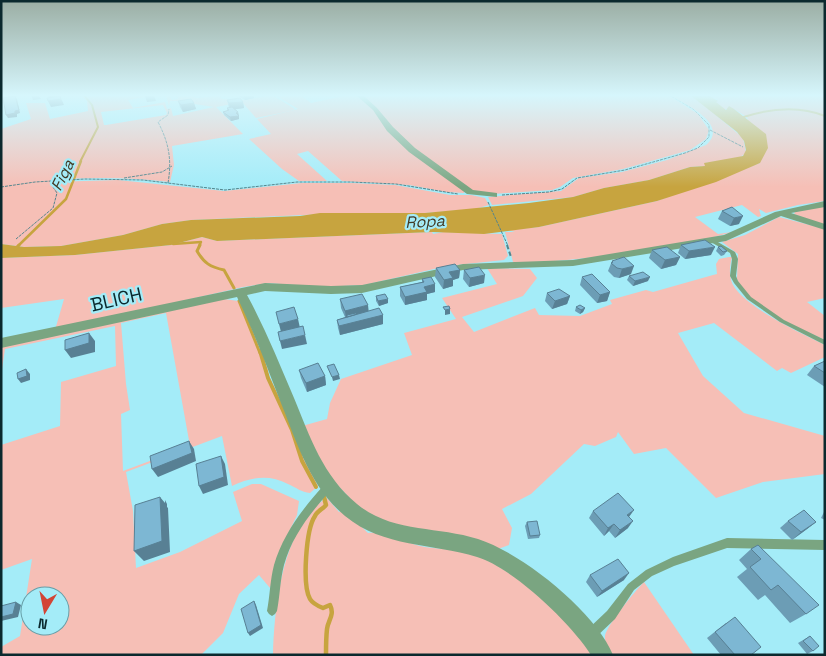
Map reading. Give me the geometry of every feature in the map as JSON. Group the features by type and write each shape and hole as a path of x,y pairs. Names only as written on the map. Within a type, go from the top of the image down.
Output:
{"street":[{"path":"387,126 406,145 470,192 490,195"},
{"name":"BLICH","path":"1,342 265,287 282,286 331,290 362,289 463,267 573,263 712,240 741,233 763,220 782,212 825,204"},
{"path":"782,212 825,227"},
{"path":"240,292 258,327 318,472 328,488 357,515 369,523 394,533 472,547 498,556 541,588 590,635 603,655"}],"lane":[{"path":"712,240 734,256 733,276 749,298 782,321 825,343"},
{"path":"272,611 279,565 293,531 306,512 328,488"},
{"path":"590,635 611,615 631,587 649,573 674,562 719,545 730,543 825,545"}],"path":[{"path":"160,126 166,135 172,165 168,183"},
{"path":"512,266 506,240 490,195 549,192 562,189 577,178 616,172 679,155 698,148 706,142 710,130 709,126"},
{"path":"710,130 743,147"},
{"path":"119,179 162,172 172,165"},
{"path":"1,187 66,180 119,179 225,190 297,182 352,182 396,184 452,194 470,192"},
{"path":"16,239 53,208 57,194 53,187 53,181"}],"shaded area":[{"path":"11,126 235,126 243,134 172,146 174,165 170,182 125,178 95,178 50,180 50,182 118,180 224,191 302,183 395,185 450,195 471,195 485,198 489,205 475,209 425,213 348,213 191,220 162,224 123,235 61,246 24,247 1,244 1,129"},
{"path":"263,126 387,126 464,190 464,193 446,192 409,185 342,181 308,151 297,154 327,181 299,181 282,169 249,139 271,134"},
{"path":"391,126 706,126 709,130 706,139 690,150 623,169 573,178 552,190 493,194 473,191 414,150"},
{"path":"711,126 728,126 743,138 746,153 739,158 705,163 705,166 690,167 649,180 604,188 573,197 492,205 488,197 561,191 579,178 622,172 667,160 706,145 712,137 713,130"},
{"path":"749,126 825,126 825,201 766,213 759,209 761,216 758,217 742,205 695,217 718,234 732,232 703,239 583,258 513,262 505,232 515,232 508,230 539,227 657,201 760,163"},
{"path":"825,206 825,226 794,214 795,212"},
{"path":"779,217 825,229 825,298 807,302 825,316 825,340 775,316 753,300 737,279 738,254 722,242 745,235"},
{"path":"432,232 433,234 444,232 502,234 508,256 504,260 447,266 364,285 320,287 268,283 243,287 55,330 64,299 1,308 1,258 75,255 171,245 202,237 217,241"},
{"path":"732,257 730,266 731,280 745,299 787,326 825,345 825,357 791,373 782,368 777,371 714,323 678,333 703,376 744,413 825,436 825,474 763,482 716,498 666,448 634,454 618,432 616,437 595,446 584,444 531,494 502,509 512,528 509,545 498,549 402,530 359,508 330,477 302,426 327,419 330,403 341,379 412,355 404,333 456,319 442,298 497,284 487,268 530,269 537,278 523,296 462,317 474,332 535,308 539,315 580,316 612,304 610,300 646,290 653,292 717,274 716,264 719,259"},
{"path":"224,299 238,301 243,308 290,427 318,486 310,493 301,491 281,481 260,478 246,480 232,486 222,436 126,472 133,511 136,568 180,552 242,521 233,492 252,484 261,484 299,501 297,515 286,538 270,588 259,575 239,594 223,633 201,655 1,655 1,647 20,636 70,636 70,586 28,586 32,559 1,570 1,445 60,426 61,382 116,366 115,326 5,349 1,376 1,346","holes":["166,313 190,446 123,471 121,414 130,410 121,323"]},
{"path":"327,498 339,512 344,510 368,533 388,535 420,546 466,552 485,559 513,575 552,607 577,631 595,655 273,655 279,591 291,546 300,526 312,510"},
{"path":"644,582 694,655 612,655 605,641 610,624"}],"water":[{"name":"Ropa","path":"729,126 755,126 766,134 768,148 760,163 716,182 657,201 539,227 484,234 432,232 217,241 202,237 171,245 75,255 1,258 1,244 24,247 61,246 123,235 162,224 191,220 300,216 320,213 425,213 573,197 604,188 649,180 690,167 705,166 704,163 743,156 746,150 744,141"}],"building":[{"path":"732,207 743,216 734,218 722,211"},
{"path":"705,240 715,247 689,251 681,245"},
{"path":"721,246 727,251 723,252 718,247"},
{"path":"667,247 680,257 665,260 652,250"},
{"path":"624,257 634,266 622,269 617,268 611,263 612,261"},
{"path":"455,264 460,270 449,272 453,278 444,280 436,268"},
{"path":"479,267 485,275 470,278 464,270"},
{"path":"643,272 650,277 635,281 629,276"},
{"path":"592,274 610,292 600,295 582,277"},
{"path":"431,277 435,284 424,287 427,292 405,297 400,287 424,282 422,279"},
{"path":"559,289 570,296 555,301 547,293"},
{"path":"362,294 368,305 345,311 340,299"},
{"path":"385,294 388,299 378,301 376,296"},
{"path":"580,305 585,308 581,310 576,307"},
{"path":"449,306 450,309 445,310 443,307"},
{"path":"294,307 298,319 279,324 276,312"},
{"path":"379,308 383,315 339,326 337,320"},
{"path":"303,326 305,335 280,341 278,332"},
{"path":"89,333 89,343 65,350 65,340"},
{"path":"825,361 825,373 814,366"},
{"path":"318,363 325,376 306,383 299,370"},
{"path":"334,364 339,375 332,377 327,366"},
{"path":"26,369 27,376 18,379 17,373"},
{"path":"189,441 192,453 152,469 150,456"},
{"path":"221,456 224,477 199,486 196,464"},
{"path":"618,493 634,510 627,515 633,521 620,530 614,524 608,528 593,511"},
{"path":"160,497 162,541 134,551 135,505"},
{"path":"804,510 816,522 801,532 788,521"},
{"path":"537,521 540,535 530,536 527,522"},
{"path":"758,545 819,605 806,614 778,585 771,590 750,567 761,559 751,549"},
{"path":"618,559 629,573 602,591 590,575"},
{"path":"254,601 261,625 248,633 241,609"},
{"path":"16,602 13,614 1,617 1,606"},
{"path":"735,617 761,647 751,655 735,655 715,632"},
{"path":"810,636 819,646 813,651 803,641"}],"waterway":[{"name":"Figa","path":"80,162 98,126"},
{"name":"Figa","path":"18,246 66,199 81,161"},
{"path":"173,244 201,242 199,246"},
{"path":"200,245 197,251 202,259 211,266 224,270 234,288"},
{"name":"Figa","path":"15,249 18,246"},
{"path":"239,301 260,353"},
{"path":"260,351 268,378 292,430 302,461 316,487"},
{"path":"324,497 326,505 316,514 309,532 306,582 310,599 314,604 323,608 330,605 332,615 327,629 326,655"}]}
